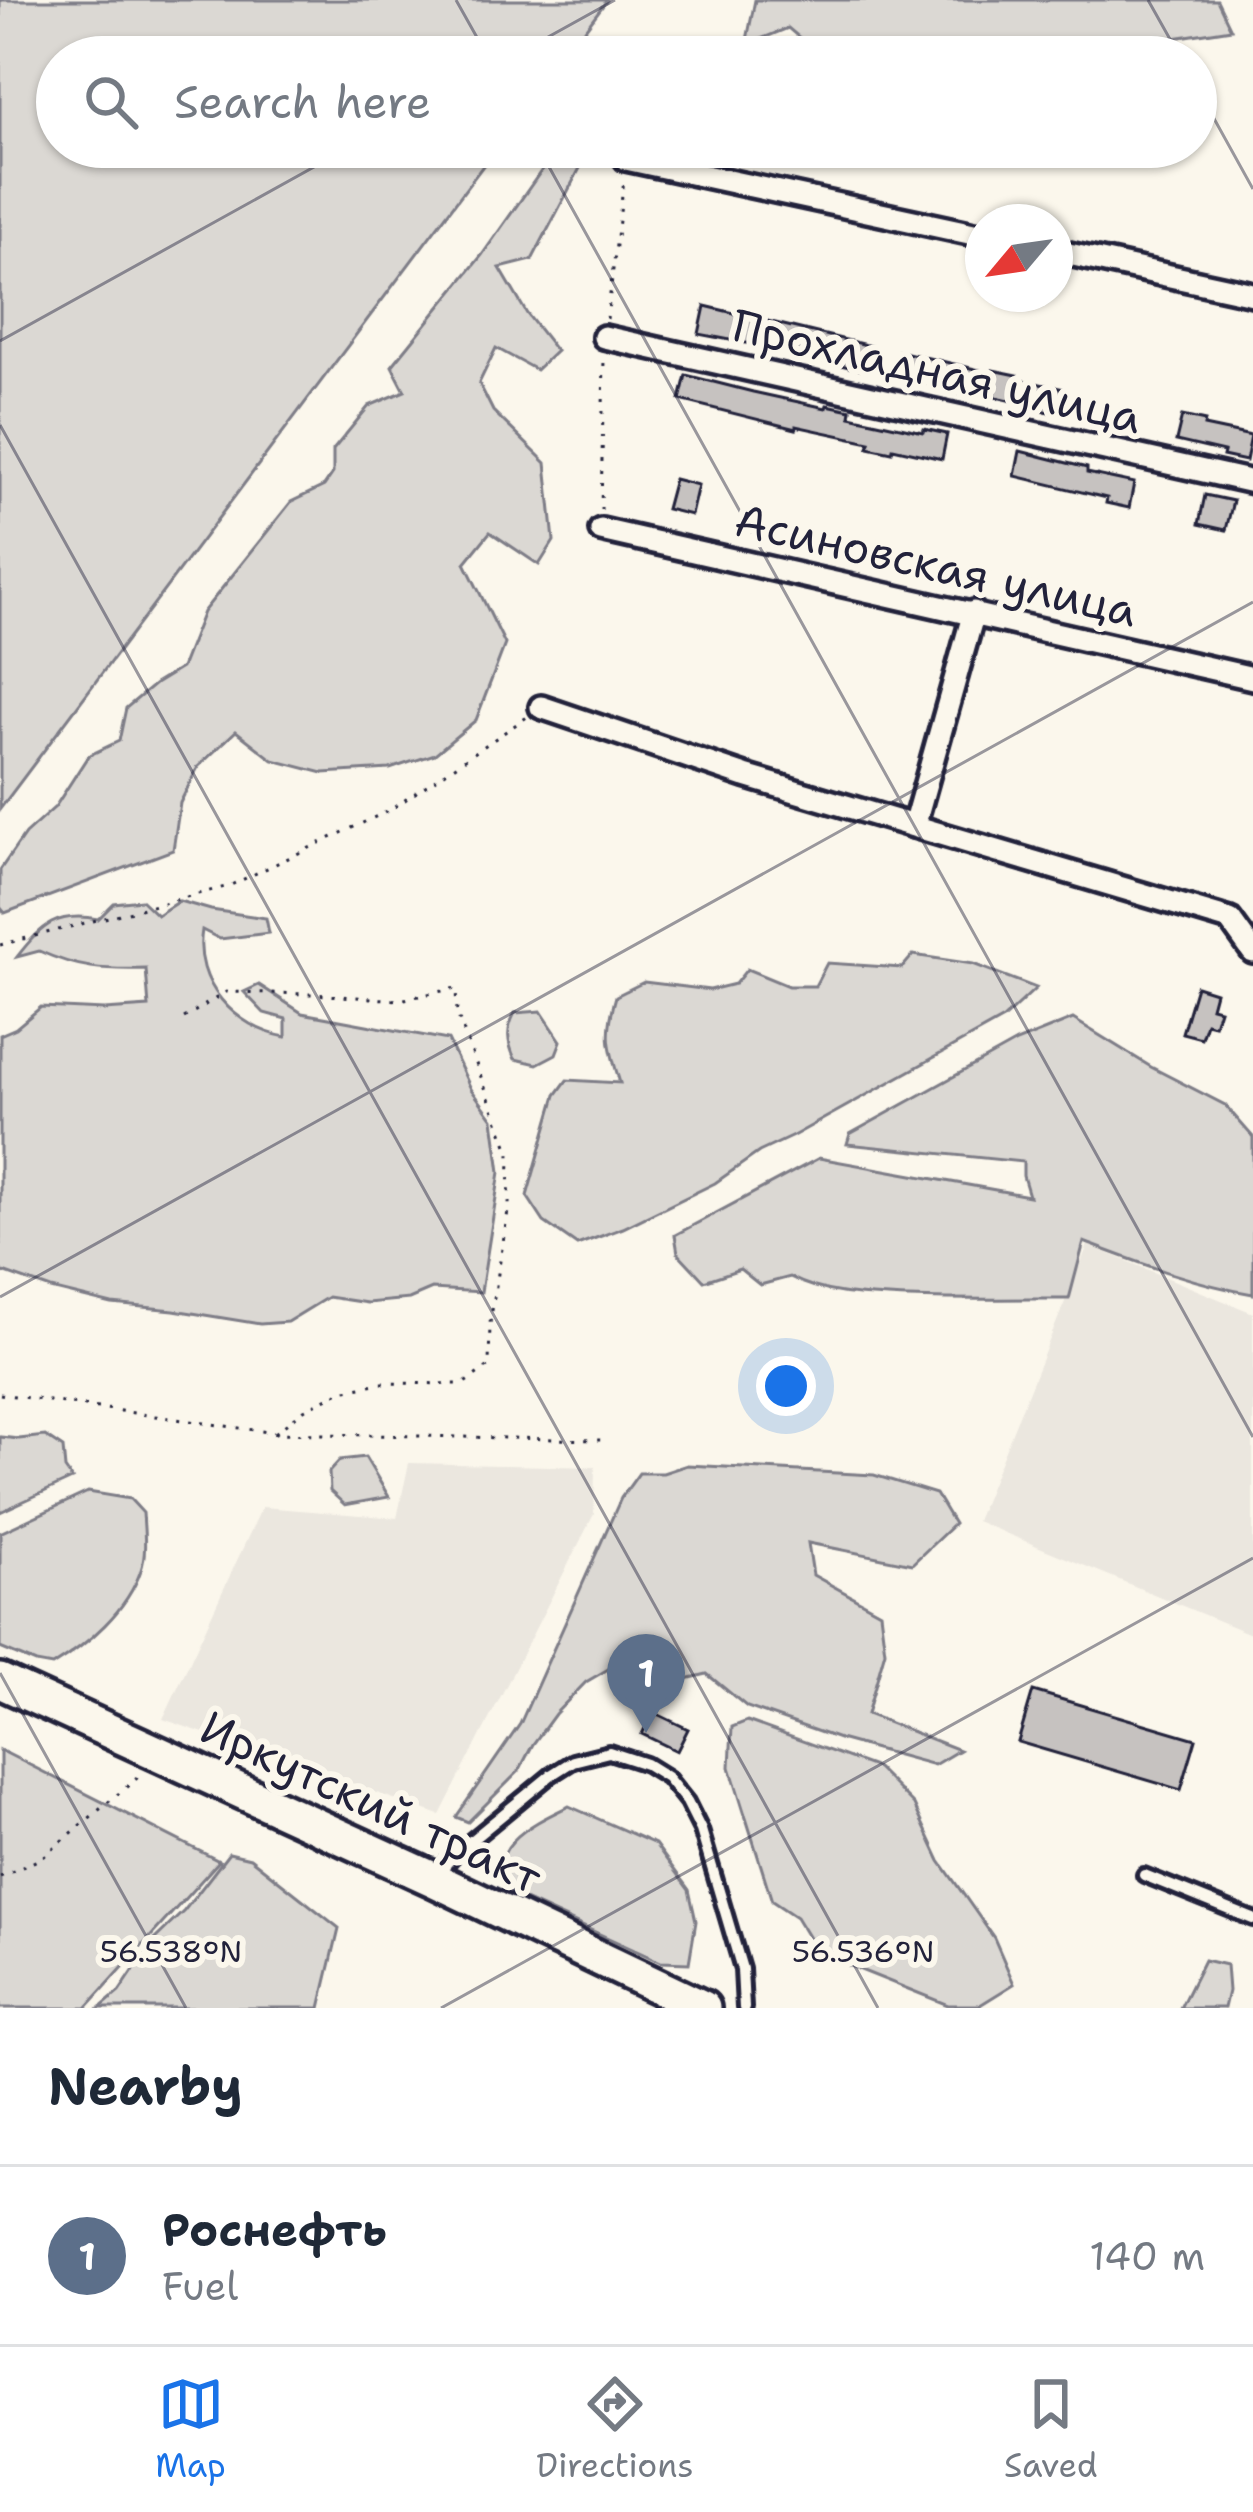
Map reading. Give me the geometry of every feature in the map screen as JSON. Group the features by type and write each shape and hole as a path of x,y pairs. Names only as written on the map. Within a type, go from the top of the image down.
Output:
{"main road":[{"name":"Иркутский тракт","path":"0,1681 704,2008"}],"street":[{"path":"668,168 965,232"},
{"path":"1073,255 1253,294"},
{"name":"Прохладная улица","path":"604,337 1253,482"},
{"name":"Асиновская улица","path":"601,530 1253,678"},
{"path":"914,826 974,613"},
{"path":"541,707 745,776 1230,920 1253,952"}],"lane":[{"path":"433,1879 456,1853 573,1761 609,1752 646,1764 668,1777 701,1830 742,1969 744,2008"},
{"path":"1144,1875 1253,1919"}],"path":[{"path":"0,945 229,886 390,809 541,707"},
{"path":"184,1018 226,992 400,1000 456,988 457,1014 510,1153 509,1205 490,1323 489,1366 463,1384 380,1383 343,1390 304,1410 274,1433"},
{"path":"0,1394 274,1433 602,1440"},
{"path":"0,1877 42,1858 163,1755"}],"shaded area":[{"path":"0,0 607,0 580,36 36,36 36,168 481,168 0,809"},
{"path":"755,0 1217,0 1231,29 1186,36 797,36 788,28 768,36 748,36"},
{"path":"543,168 580,168 532,260 500,268 556,351 536,370 496,348 479,383 493,411 546,463 554,541 539,565 490,532 465,563 505,644 476,720 435,754 390,769 323,773 273,760 236,731 198,767 180,803 173,850 5,913 0,907 0,870 25,834 55,807 88,756 119,741 126,708 181,668 203,612 291,502 324,486 333,473 333,450 369,406 405,391 392,366 482,255"},
{"path":"141,900 157,915 179,901 266,918 269,933 220,939 202,930 201,949 211,985 222,1000 267,1032 286,1037 286,1019 264,1013 244,992 259,985 302,1013 448,1040 471,1089 493,1119 500,1172 481,1292 432,1289 409,1299 367,1303 328,1297 287,1322 260,1324 112,1304 51,1289 0,1269 0,1035 41,1007 149,1007 146,969 91,967 39,951 17,957 51,923 72,917 98,919 114,903"},
{"path":"913,955 973,964 1036,988 1003,1019 759,1152 715,1183 623,1228 577,1245 544,1222 527,1196 556,1095 567,1080 620,1083 609,1040 616,996 644,982 710,990 735,984 747,969 788,986 815,986 827,963 902,968"},
{"path":"541,1011 561,1041 556,1054 537,1064 515,1059 509,1036 515,1013"},
{"path":"1073,1019 1225,1105 1253,1137 1253,1294 1188,1279 1084,1242 1069,1299 863,1295 818,1288 790,1277 760,1285 740,1269 704,1281 678,1253 675,1235 819,1158 1029,1196 1023,1162 847,1144 850,1134 1016,1042"},
{"path":"1088,1245 1253,1313 1253,1635 976,1521"},
{"path":"45,1436 63,1448 65,1469 72,1479 0,1512 0,1437"},
{"path":"365,1457 389,1497 345,1505 330,1491 329,1472 340,1460"},
{"path":"409,1463 595,1467 594,1514 440,1815 163,1719 262,1507 397,1518"},
{"path":"687,1465 874,1475 936,1494 954,1524 912,1564 808,1543 813,1575 880,1612 885,1651 867,1714 959,1750 934,1765 747,1707 707,1674 635,1684 615,1665 586,1682 555,1714 519,1771 468,1822 456,1817 520,1724 621,1498 639,1473 663,1473"},
{"path":"88,1492 130,1499 143,1513 144,1556 135,1585 105,1625 52,1666 0,1648 0,1533"},
{"path":"747,1721 877,1768 914,1805 940,1861 994,1938 1014,1984 980,2005 948,2005 818,1953 796,1917 772,1901 730,1767 732,1727"},
{"path":"0,1750 219,1861 86,2008 0,2008"},
{"path":"569,1806 655,1844 689,1890 696,1921 689,1963 661,1962 512,1894 503,1878 506,1850 527,1829"},
{"path":"229,1853 250,1858 339,1928 320,2008 100,2008 119,1992 154,1940 184,1911"},
{"path":"1204,1960 1226,1965 1224,2008 1180,2008"}],"building":[{"path":"705,306 871,346 866,371 699,334"},
{"path":"899,351 1064,389 1058,414 894,376"},
{"path":"686,375 851,410 850,416 947,434 942,459 868,447 870,442 680,400"},
{"path":"1182,416 1251,436 1246,461 1176,441"},
{"path":"1020,451 1134,483 1129,508 1106,503 1107,498 1015,476"},
{"path":"674,479 698,485 691,515 666,509"},
{"path":"1205,495 1233,501 1226,530 1199,524"},
{"path":"1196,986 1215,992 1211,1007 1219,1009 1214,1025 1206,1023 1201,1038 1182,1033"},
{"path":"1033,1691 1196,1739 1181,1790 1018,1742"},
{"path":"653,1712 688,1729 677,1751 642,1734"}],"place":[{"name":"Роснефть","path":"646,1733"}]}
